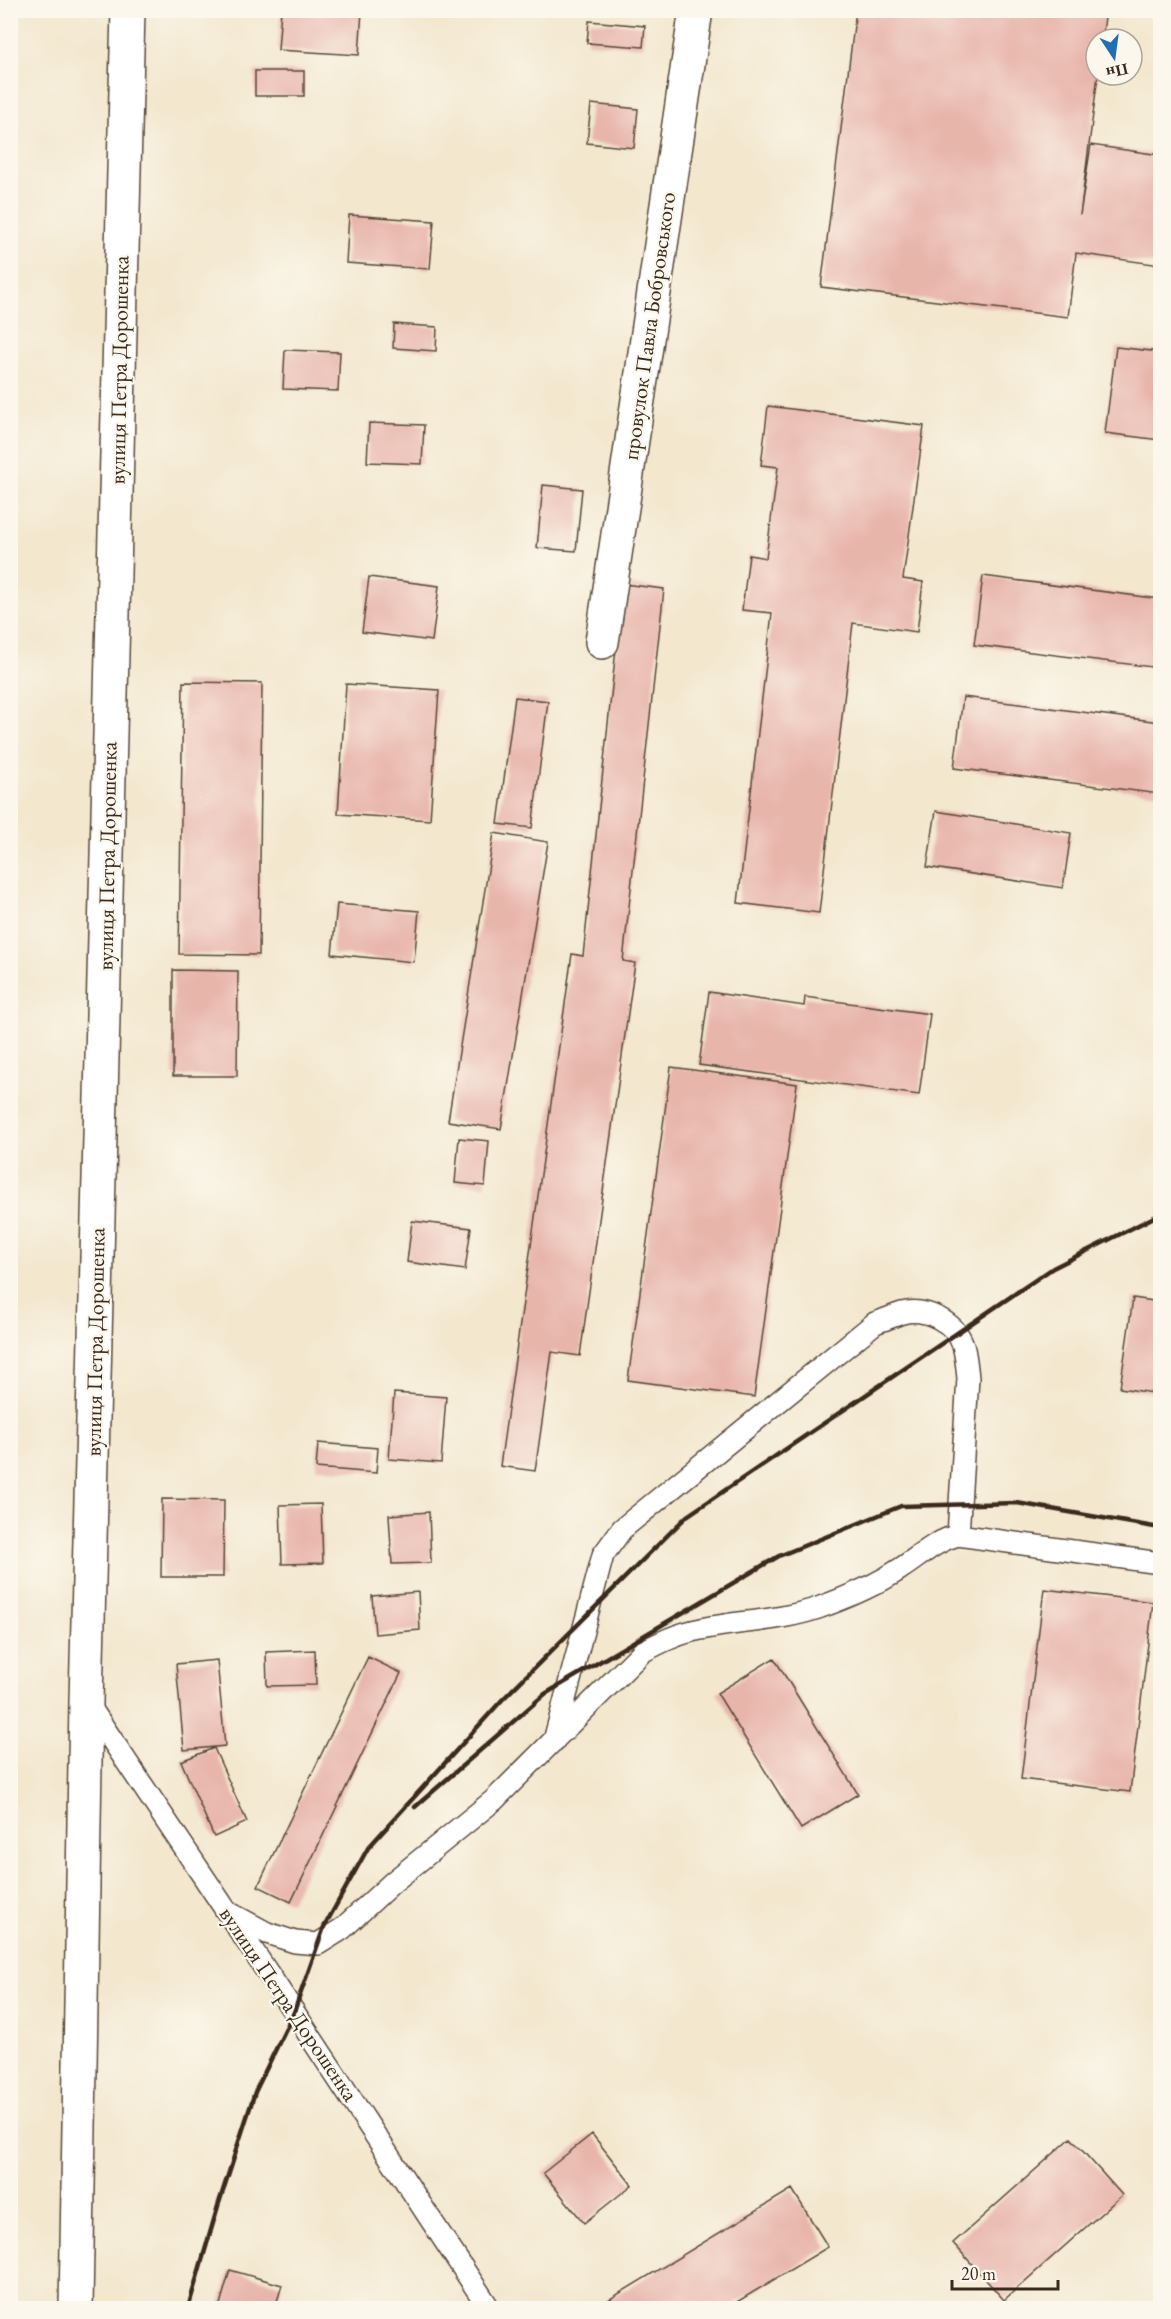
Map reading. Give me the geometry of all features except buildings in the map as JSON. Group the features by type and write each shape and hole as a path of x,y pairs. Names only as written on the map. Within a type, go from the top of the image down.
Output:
{"street":[{"name":"вулиця Петра Дорошенка","path":"76,2308 87,1701 128,10"},
{"name":"провулок Павла Бобровського","path":"602,642 696,10"}],"lane":[{"path":"553,1744 599,1565 603,1555 622,1529 875,1323 903,1312 932,1314 944,1321 955,1331 966,1357 968,1378 958,1535"},
{"path":"228,1912 267,1933 295,1942 318,1944 342,1929 393,1882 494,1800 553,1744 642,1653 666,1639 700,1629 778,1618 816,1609 865,1589 900,1570 940,1540 958,1535 1161,1563"},
{"name":"вулиця Петра Дорошенка","path":"87,1701 489,2308"}],"railway":[{"path":"188,2308 255,2092 294,2012 324,1927 368,1848 502,1700 687,1516 1053,1268 1160,1214"},
{"path":"415,1807 545,1694 779,1556 901,1506 1017,1503 1160,1528"}]}
